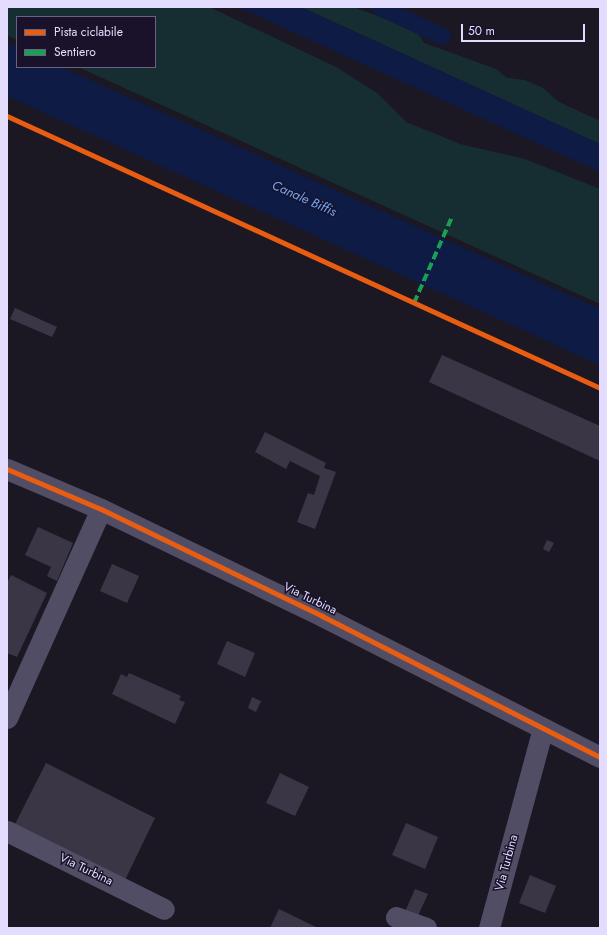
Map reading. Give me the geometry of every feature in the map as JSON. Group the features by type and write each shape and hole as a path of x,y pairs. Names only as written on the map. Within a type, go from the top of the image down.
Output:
{"street":[{"name":"Via Turbina","path":"7,469 101,509 322,616 600,757"},
{"path":"7,718 101,509"},
{"name":"Via Turbina","path":"489,928 543,728"},
{"name":"Via Turbina","path":"7,831 164,909"},
{"path":"396,917 426,928"}],"green space":[{"path":"7,7 209,7 336,67 377,93 406,122 460,144 525,159 600,189 600,304 80,68 156,68 156,16 16,16 16,40 7,35"},
{"path":"301,7 353,7 416,30 424,43 496,69 507,78 525,80 543,88 559,102 600,121 600,144"}],"water":[{"path":"238,7 301,7 600,144 600,172"},
{"name":"Canale Biffis","path":"7,43 16,47 16,68 63,68 600,309 600,365 7,96"}],"building":[{"path":"15,308 57,327 52,337 10,319"},
{"path":"442,355 600,426 600,461 429,382"},
{"path":"265,432 326,463 324,468 336,472 315,529 297,522 308,493 314,495 320,476 290,461 286,469 255,452"},
{"path":"38,527 73,543 57,581 47,576 51,567 25,555"},
{"path":"547,540 554,543 549,552 543,549"},
{"path":"112,564 139,576 127,603 100,591"},
{"path":"11,575 47,593 17,657 7,653 7,583"},
{"path":"227,641 255,653 245,677 217,664"},
{"path":"129,673 181,696 179,700 185,702 175,724 112,694 121,674 127,677"},
{"path":"252,697 261,701 256,712 248,708"},
{"path":"46,763 155,818 125,880 14,826"},
{"path":"280,773 309,787 295,816 266,803"},
{"path":"406,823 438,837 425,869 392,855"},
{"path":"530,875 556,886 545,913 519,903"},
{"path":"415,889 428,894 416,920 404,914"},
{"path":"279,909 318,928 270,928"}],"waterway":[{"path":"380,7 442,36"}],"marked path":[{"path":"414,303 452,217"}],"cycle path":[{"path":"7,116 600,388"},
{"path":"7,469 101,509 322,616 600,757"}]}
